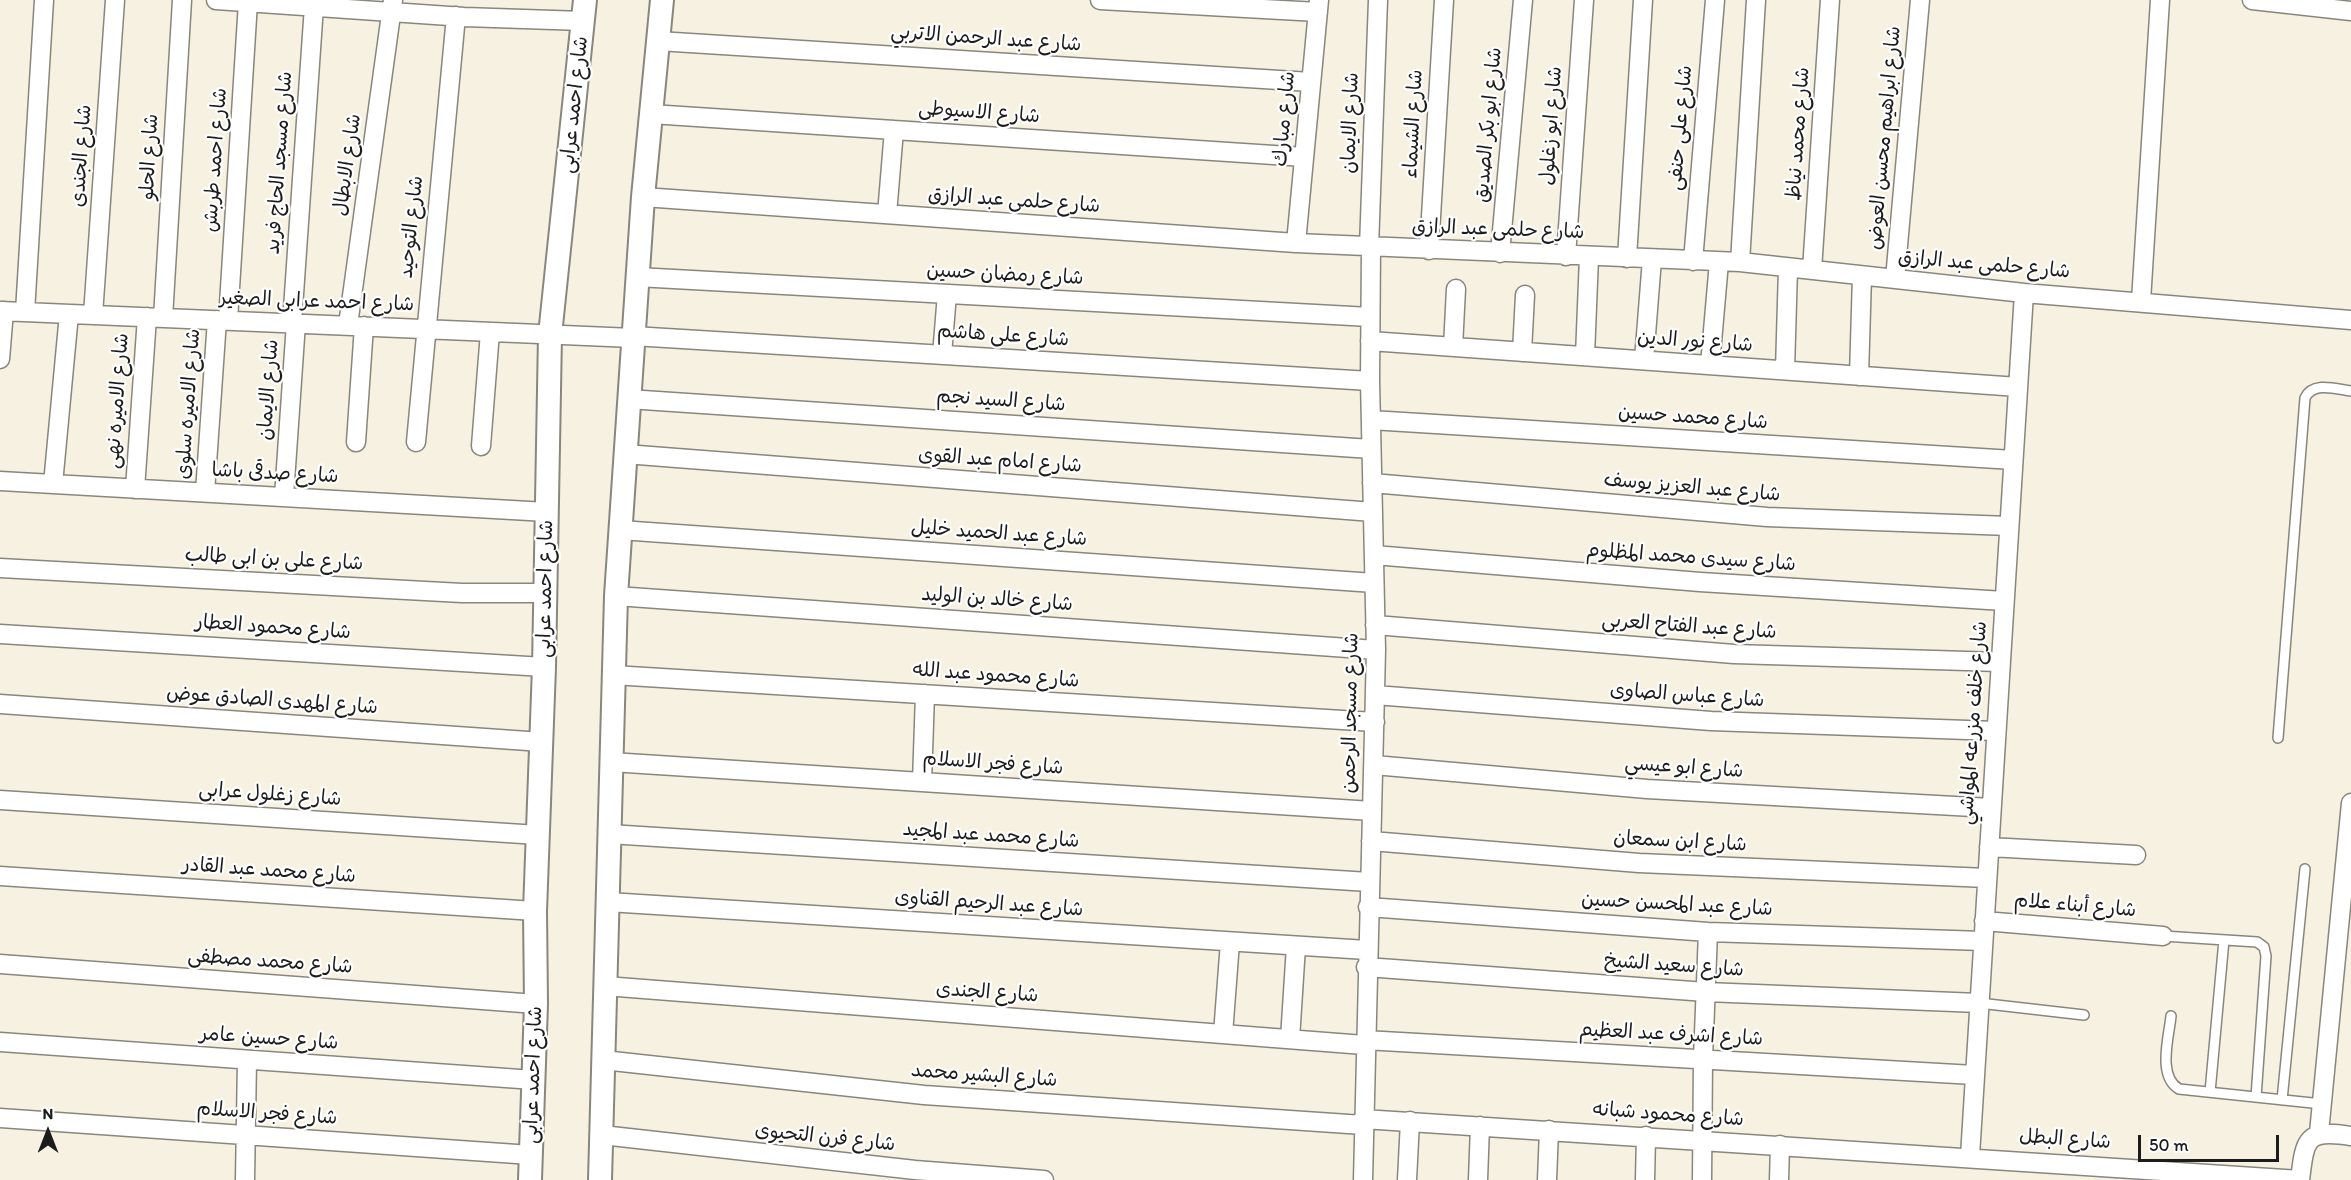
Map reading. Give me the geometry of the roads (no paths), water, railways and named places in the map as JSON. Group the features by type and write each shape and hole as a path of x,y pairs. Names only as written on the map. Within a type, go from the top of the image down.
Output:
{"street":[{"path":"25,312 44,0"},
{"name":"شارع الجندى","path":"93,315 116,0"},
{"name":"شارع الحلو","path":"155,317 182,0"},
{"path":"216,0 392,6 462,11 584,11"},
{"path":"600,1180 616,596 643,197 662,0"},
{"path":"1100,0 1318,6"},
{"name":"شارع الايمان","path":"1370,247 1378,0"},
{"name":"شارع الشيماء","path":"1429,250 1444,0"},
{"name":"شارع ابو بكر الصديق","path":"1500,253 1523,0"},
{"name":"شارع ابو زغلول","path":"1566,256 1584,0"},
{"path":"1627,258 1642,0"},
{"name":"شارع على حنفى","path":"1693,261 1715,0"},
{"path":"1740,262 1756,0"},
{"name":"شارع محمد نياظ","path":"1812,270 1830,0"},
{"name":"شارع ابراهيم محسن العوض","path":"1895,279 1920,0"},
{"path":"2141,301 2160,0"},
{"path":"2252,0 2351,10"},
{"name":"شارع احمد طربش","path":"223,320 239,1"},
{"name":"شارع مسجد الحاج فريد","path":"294,323 310,4"},
{"name":"شارع الابطال","path":"356,442 356,325 392,6"},
{"name":"شارع مبارك","path":"1296,243 1318,6"},
{"name":"شارع التوحيد","path":"416,442 425,329 462,11"},
{"name":"شارع احمد عرابى","path":"530,1180 536,1004 535,912 546,593 550,335 584,11"},
{"name":"شارع عبد الرحمن الاتربي","path":"658,41 1311,82"},
{"name":"شارع الاسيوطى","path":"651,114 1304,157"},
{"path":"887,214 894,130"},
{"name":"شارع حلمى عبد الرازق","path":"643,197 1296,243 1740,262 2024,293 2351,320"},
{"name":"شارع مسجد الرحمن","path":"1363,1180 1366,959 1376,695 1370,247"},
{"path":"1585,356 1589,256"},
{"path":"1644,360 1652,259"},
{"path":"1710,365 1719,262"},
{"path":"1785,370 1788,268"},
{"path":"1860,376 1862,276"},
{"name":"شارع رمضان حسين","path":"637,277 1370,317"},
{"path":"1453,347 1456,289"},
{"name":"شارع خلف مزرعه المواشي","path":"1970,1156 2024,293"},
{"path":"942,355 947,294"},
{"path":"1522,352 1525,296"},
{"path":"0,359 2,311"},
{"name":"شارع احمد عرابى الصغير","path":"2,311 633,337"},
{"path":"53,484 69,314"},
{"name":"شارع الاميره نهى","path":"135,489 155,317"},
{"name":"شارع الاميره سلوى","path":"205,492 223,320"},
{"name":"شارع الايمان","path":"284,496 294,323"},
{"path":"481,446 490,332"},
{"name":"شارع على هاشم","path":"633,337 1370,381"},
{"name":"شارع نور الدين","path":"1370,341 2018,387"},
{"name":"شارع السيد نجم","path":"628,399 1371,449"},
{"name":"شارع محمد حسين","path":"1371,420 2013,460"},
{"name":"شارع امام عبد القوى","path":"625,454 1373,512"},
{"name":"شارع صدقى باشا","path":"0,482 547,512"},
{"name":"شارع عبد العزيز يوسف","path":"1372,483 1767,517 2009,526"},
{"name":"شارع عبد الحميد خليل","path":"620,530 1374,583"},
{"name":"شارع سيدى محمد المظلوم","path":"1374,555 1700,582 2004,601"},
{"name":"شارع على بن ابى طالب","path":"0,568 462,593 546,593"},
{"name":"شارع خالد بن الوليد","path":"616,596 1376,650"},
{"name":"شارع عبد الفتاح العربى","path":"1376,625 1734,654 2000,662"},
{"name":"شارع محمود العطار","path":"0,634 544,667"},
{"name":"شارع محمود عبد الله","path":"614,675 1375,722"},
{"path":"922,782 925,694"},
{"name":"شارع عباس الصاوى","path":"1376,695 1711,721 1996,731"},
{"name":"شارع المهدى الصادق عوض","path":"0,704 542,742"},
{"name":"شارع فجر الاسلام","path":"611,762 1372,811"},
{"name":"شارع ابو عيسي","path":"1374,765 1647,789 1991,808"},
{"name":"شارع زغلول عرابى","path":"0,800 538,835"},
{"path":"2325,1133 2322,1104 2351,803"},
{"name":"شارع محمد عبد المجيد","path":"609,834 1369,882"},
{"name":"شارع ابن سمعان","path":"1371,842 1639,863 1987,878"},
{"path":"1989,847 2136,855"},
{"name":"شارع محمد عبد القادر","path":"0,876 535,912"},
{"name":"شارع عبد الرحيم القناوى","path":"608,902 1296,946 1366,959"},
{"name":"شارع عبد المحسن حسين","path":"1368,907 1708,932 1983,941"},
{"name":"شارع أبناء علام","path":"1984,921 2163,936"},
{"path":"1702,1180 1703,1059 1708,932"},
{"path":"1224,1034 1230,942"},
{"path":"1290,1039 1296,946"},
{"name":"شارع سعيد الشيخ","path":"1366,959 1706,992 1979,1003"},
{"name":"شارع محمد مصطفى","path":"0,964 536,1004"},
{"name":"شارع الجندى","path":"605,986 1290,1039 1365,1042"},
{"name":"شارع حسين عامر","path":"0,1042 534,1080"},
{"name":"شارع اشرف عبد العظيم","path":"1365,1042 1703,1059 1974,1076"},
{"path":"245,1180 247,1060"},
{"name":"شارع البشير محمد","path":"603,1060 924,1095 1363,1122"},
{"name":"شارع فجر الاسلام","path":"0,1118 531,1155"},
{"name":"شارع محمود شبانه","path":"1363,1122 1410,1122 1970,1156"},
{"path":"1407,1180 1410,1122"},
{"path":"1478,1180 1480,1126"},
{"path":"1547,1180 1549,1130"},
{"path":"2300,1180 2303,1150 2308,1139 2325,1133 2351,1136"},
{"name":"شارع فرن التحيوى","path":"602,1136 915,1170 1044,1180"},
{"path":"1645,1180 1646,1136"},
{"path":"1779,1180 1780,1144"},
{"name":"شارع البطل","path":"1970,1156 2300,1180"}],"lane":[{"path":"2278,738 2305,398 2310,391 2319,388 2351,391"},
{"path":"2282,1100 2305,870"},
{"path":"2163,936 2257,942 2266,951 2256,1097"},
{"path":"2210,1092 2224,940"},
{"path":"1979,1003 2084,1015"},
{"path":"2171,1016 2166,1066 2169,1080 2179,1089 2322,1104"}]}
